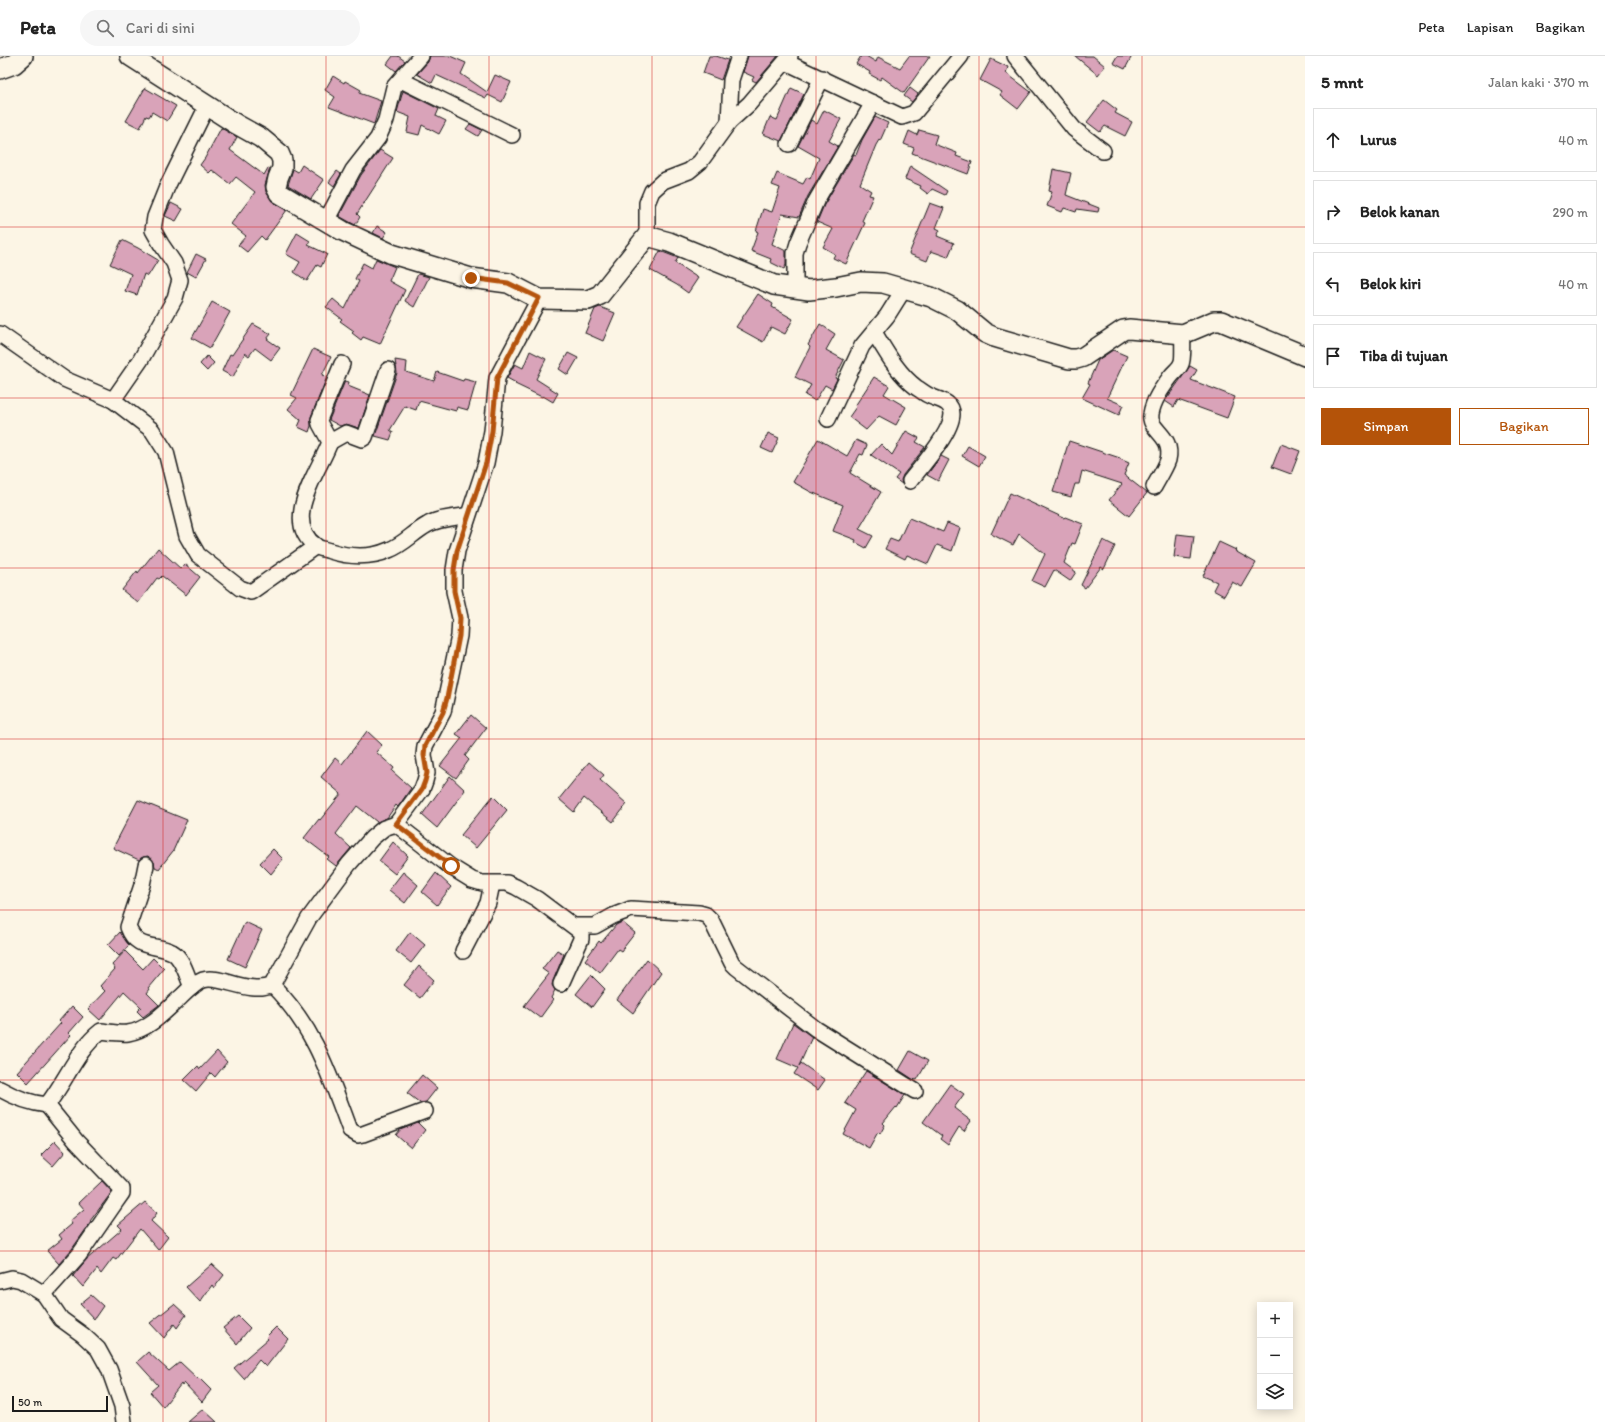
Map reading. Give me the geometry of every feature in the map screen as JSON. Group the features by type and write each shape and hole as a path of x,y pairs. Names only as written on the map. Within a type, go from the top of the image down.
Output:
{"street":[{"path":"0,69 14,64 23,56"},
{"path":"326,221 353,170 378,138 386,120 394,87 421,56"},
{"path":"729,122 730,80 739,56"},
{"path":"134,57 207,106 261,138 279,154 282,160 282,168 276,187 279,193 343,231 392,254 471,278 508,283 539,298 588,300 600,295 647,236 647,203 652,191 663,181 689,171 700,162 729,122 749,104 788,59 822,78 902,117 914,113 961,56"},
{"path":"1015,56 1074,129 1103,151"},
{"path":"789,144 822,78"},
{"path":"401,80 512,135"},
{"path":"795,289 795,253 798,243 816,201 873,103"},
{"path":"113,400 140,361 175,298 180,280 174,263 160,244 153,230 155,218 167,187 207,106"},
{"path":"647,236 669,242 774,285 809,290 861,282 883,283 904,289 931,297 957,310 986,333 994,337 1069,359 1082,357 1123,330 1129,329 1183,334 1214,321 1221,321 1305,356"},
{"path":"828,419 862,346 887,316 904,289"},
{"path":"47,1105 56,1094 90,1040 101,1031 128,1033 139,1030 156,1020 192,988 205,979 239,986 266,988 272,985 309,918 349,864 372,838 384,828 396,824 422,789 427,773 424,755 425,746 443,712 459,636 460,618 454,591 454,570 457,551 486,463 492,431 498,373 539,298"},
{"path":"874,332 897,368 910,383 929,396 944,401 951,407 952,414 945,434 910,481"},
{"path":"0,334 64,379 113,400 152,430 160,440 166,452 187,536 194,550 198,555 240,588 252,592 316,546"},
{"path":"1154,487 1168,460 1168,446 1163,435 1152,425 1150,416 1153,404 1182,362 1181,344 1183,334"},
{"path":"330,442 319,420 342,364"},
{"path":"388,370 365,437 362,439 344,434 330,442 310,481 303,502 301,520 304,534 316,546 341,553 374,556 391,550 427,524 468,515"},
{"path":"396,824 467,877 482,883 508,883 516,886 575,926 581,932 581,940 561,984"},
{"path":"146,865 142,885 128,927 131,934 142,944 172,952 178,958 192,988"},
{"path":"463,951 488,903 492,884"},
{"path":"575,926 595,926 630,909 699,912 706,915 711,920 732,963 736,967 816,1029 915,1091"},
{"path":"272,985 287,1000 296,1012 319,1049 350,1130 358,1135 363,1134 425,1111"},
{"path":"0,1089 29,1103 47,1105 76,1141 122,1188 122,1193 80,1255 44,1294"},
{"path":"0,1281 12,1278 21,1280 44,1294 60,1319 83,1335 98,1349 109,1370 122,1406 124,1422"}],"building":[{"path":"393,56 398,56 405,61 396,71 387,64"},
{"path":"430,56 450,56 466,63 461,74 487,92 495,75 511,82 502,102 488,95 486,98 436,75 432,83 417,74 428,62"},
{"path":"709,56 716,56 728,60 721,80 703,73"},
{"path":"748,56 778,56 756,82 752,80 754,77 743,72"},
{"path":"861,56 866,56 876,62 878,57 900,68 909,56 930,56 904,93 882,77 880,80 856,64"},
{"path":"1075,56 1093,56 1105,66 1098,75"},
{"path":"1117,56 1132,56 1125,69 1113,63"},
{"path":"991,59 1008,67 1006,73 1031,92 1018,109 1000,95 1002,92 980,80"},
{"path":"333,76 344,83 345,81 361,90 359,93 381,101 374,124 329,107 335,97 325,90"},
{"path":"145,88 176,106 167,121 152,112 149,117 146,116 140,128 126,121"},
{"path":"791,88 804,94 781,141 763,134 770,117 777,120"},
{"path":"910,88 918,94 912,102 904,96"},
{"path":"403,91 439,109 436,116 446,121 439,134 422,125 419,135 407,132 410,117 397,112"},
{"path":"1104,100 1117,110 1115,113 1132,122 1125,136 1105,126 1100,132 1087,122"},
{"path":"824,110 841,119 829,141 838,146 808,196 799,217 782,214 772,244 786,251 786,265 784,269 770,262 771,259 751,251 758,232 756,231 763,209 772,212 780,188 772,185 777,173 803,184 807,177 810,179 819,158 798,146 811,120 817,124"},
{"path":"875,117 888,123 880,141 879,140 876,145 860,184 871,191 869,195 873,196 862,221 865,223 846,264 833,258 835,254 823,247 833,229 817,222 824,205 854,154 856,155 862,140"},
{"path":"470,124 482,130 478,136 466,129"},
{"path":"221,128 237,137 230,150 264,175 268,168 270,169 265,185 266,192 273,202 287,210 265,240 261,236 247,252 238,245 246,236 231,224 255,192 236,177 230,184 212,170 209,173 200,165"},
{"path":"919,130 937,135 934,144 957,153 956,156 972,162 968,174 912,153 914,148 904,144 909,131 917,135"},
{"path":"380,150 393,158 357,214 360,217 355,225 339,216 361,175"},
{"path":"302,165 324,180 311,199 288,185 293,169 298,172"},
{"path":"910,166 947,191 945,195 932,189 928,194 920,188 921,186 905,179"},
{"path":"1053,169 1071,173 1066,195 1099,208 1098,212 1077,209 1076,212 1064,208 1062,212 1047,206 1052,192 1049,191"},
{"path":"337,171 341,174 334,186 329,182"},
{"path":"171,203 183,209 176,221 165,216"},
{"path":"930,203 944,208 936,228 940,230 937,236 954,243 948,257 931,251 927,261 909,254"},
{"path":"377,226 387,232 383,238 373,233"},
{"path":"297,233 310,241 308,245 327,254 321,267 317,265 307,281 294,272 300,262 286,254"},
{"path":"122,240 158,260 148,276 144,274 137,295 125,291 131,274 110,264"},
{"path":"660,251 678,258 675,263 698,278 688,293 650,270"},
{"path":"196,254 206,259 196,277 187,272"},
{"path":"376,259 395,267 389,281 405,290 380,344 363,337 361,340 352,333 354,331 340,321 342,319 326,307 333,299 345,309 359,281 355,279 363,263 372,268"},
{"path":"418,274 429,277 414,307 405,301"},
{"path":"758,294 773,304 772,307 793,319 785,334 771,327 763,342 736,327"},
{"path":"212,302 230,312 210,348 192,338"},
{"path":"600,307 615,313 603,341 585,333 595,309"},
{"path":"253,324 271,334 267,339 280,348 271,360 255,348 249,356 245,353 233,377 222,371 230,354 232,355"},
{"path":"820,324 835,334 826,350 844,360 835,378 837,379 832,389 825,385 815,401 805,395 811,385 795,377 810,347 808,345"},
{"path":"313,349 331,357 322,375 327,377 311,417 309,432 298,427 301,420 288,409 297,398 291,395"},
{"path":"1113,350 1127,356 1107,398 1123,405 1119,415 1082,398 1090,384 1088,383 1098,360"},
{"path":"530,351 546,359 536,379 558,393 553,402 515,384 516,383 507,378 515,364 523,368"},
{"path":"568,353 578,358 568,375 559,369"},
{"path":"207,356 214,363 207,371 200,364"},
{"path":"395,360 407,362 406,372 434,381 437,372 463,381 464,379 476,382 468,410 457,407 456,411 419,401 416,410 405,406 390,430 393,432 390,440 375,436 397,373"},
{"path":"1190,366 1197,370 1191,380 1235,397 1227,418 1178,400 1174,407 1165,401"},
{"path":"874,377 889,386 884,394 906,407 896,425 879,416 866,430 849,417"},
{"path":"345,381 349,382 348,386 370,395 359,428 346,424 340,426 329,420"},
{"path":"906,431 919,438 916,442 925,447 903,475 901,480 902,484 895,479 899,474 871,455 881,444 892,455"},
{"path":"768,433 779,438 772,453 761,448"},
{"path":"818,439 847,456 856,440 867,445 863,455 860,454 850,473 881,492 859,529 873,536 866,548 855,542 856,540 833,531 843,505 811,492 793,482"},
{"path":"1069,441 1120,458 1129,463 1124,475 1147,493 1129,516 1109,500 1122,484 1082,471 1079,484 1075,484 1071,497 1053,492"},
{"path":"1281,444 1300,451 1291,474 1272,467"},
{"path":"968,446 985,456 979,466 962,456"},
{"path":"941,456 949,460 938,481 927,475"},
{"path":"1010,493 1064,518 1065,517 1083,524 1075,544 1072,543 1064,563 1076,572 1070,581 1054,570 1045,587 1032,581 1045,554 1019,534 1013,545 991,534"},
{"path":"909,518 943,532 947,523 960,528 952,551 937,545 928,564 907,555 905,559 885,549 890,539 898,542"},
{"path":"1177,534 1194,536 1191,559 1174,557"},
{"path":"1103,540 1115,546 1104,569 1101,567 1085,588 1081,585"},
{"path":"1219,542 1236,550 1235,551 1256,563 1242,587 1232,582 1224,596 1213,590 1217,582 1203,576"},
{"path":"158,548 181,569 185,564 200,577 186,595 162,576 159,579 157,578 138,603 122,590"},
{"path":"471,715 486,728 465,756 469,760 456,778 440,766 462,738 456,734"},
{"path":"367,731 382,745 376,752 394,768 392,771 411,788 398,807 396,805 387,818 377,822 357,806 336,834 351,848 336,866 327,859 329,857 304,838 341,794 321,777 335,758 342,764"},
{"path":"589,762 604,775 600,780 627,804 613,822 584,798 574,812 559,799"},
{"path":"450,776 465,790 437,828 422,815"},
{"path":"493,796 507,810 476,848 461,835"},
{"path":"138,800 187,820 173,851 159,869 155,867 154,862 148,856 139,860 113,848"},
{"path":"393,842 408,856 395,874 379,861"},
{"path":"273,849 283,859 271,874 260,863"},
{"path":"403,872 418,885 405,903 389,890"},
{"path":"436,873 451,887 437,905 422,892"},
{"path":"245,922 262,930 245,967 228,959"},
{"path":"622,922 635,933 621,951 618,949 600,973 585,960 599,941 601,943 616,925"},
{"path":"120,932 129,945 119,956 108,945"},
{"path":"410,932 425,945 411,963 396,951"},
{"path":"557,950 564,954 552,985 555,990 551,998 553,1000 540,1018 524,1006 549,974 542,969"},
{"path":"125,951 143,969 153,958 164,969 148,988 150,989 147,993 159,1005 143,1017 137,1011 141,1007 124,991 100,1020 88,1009 105,991 100,986 115,969 112,965"},
{"path":"647,959 661,972 633,1013 617,1000"},
{"path":"419,966 434,980 420,998 404,985"},
{"path":"591,975 605,989 592,1007 576,994"},
{"path":"72,1006 83,1017 69,1033 71,1035 28,1083 17,1072 61,1023 59,1021"},
{"path":"793,1023 812,1037 799,1066 801,1063 825,1080 818,1090 794,1074 798,1068 777,1059"},
{"path":"217,1051 227,1062 215,1077 211,1073 196,1091 184,1080 198,1066 200,1069"},
{"path":"910,1051 928,1061 917,1080 914,1080 899,1070"},
{"path":"866,1071 905,1095 897,1108 896,1107 883,1123 885,1125 880,1134 878,1132 869,1148 843,1134 856,1110 845,1103"},
{"path":"422,1075 437,1088 426,1102 420,1103 407,1093"},
{"path":"950,1084 964,1094 954,1108 971,1121 964,1131 959,1127 948,1145 940,1139 942,1136 923,1122"},
{"path":"418,1123 425,1130 411,1148 396,1135 400,1130"},
{"path":"55,1141 65,1152 53,1166 41,1155"},
{"path":"102,1181 112,1192 90,1221 91,1222 72,1249 59,1264 47,1251 62,1239 59,1235 72,1224 70,1221 84,1209 79,1203"},
{"path":"145,1202 157,1213 151,1221 168,1237 158,1250 140,1229 116,1260 113,1258 101,1274 97,1269 83,1287 73,1276 86,1260 122,1229 118,1225"},
{"path":"212,1264 224,1275 214,1288 212,1285 200,1302 186,1287"},
{"path":"91,1295 103,1306 94,1319 80,1304"},
{"path":"174,1304 186,1315 177,1328 174,1324 164,1338 150,1323"},
{"path":"238,1316 250,1328 237,1344 223,1328"},
{"path":"276,1327 288,1339 266,1367 259,1360 244,1379 234,1368 268,1339 266,1337"},
{"path":"148,1352 169,1371 180,1362 198,1379 199,1378 211,1390 202,1402 184,1383 182,1386 181,1384 163,1407 150,1392 158,1385 137,1362"},
{"path":"203,1409 217,1422 188,1422"}],"route":[{"path":"451,866 396,824 422,789 427,773 424,755 425,746 443,712 447,698 459,636 460,618 454,591 454,570 457,551 486,463 492,431 498,373 539,298 508,283 471,278"}]}
